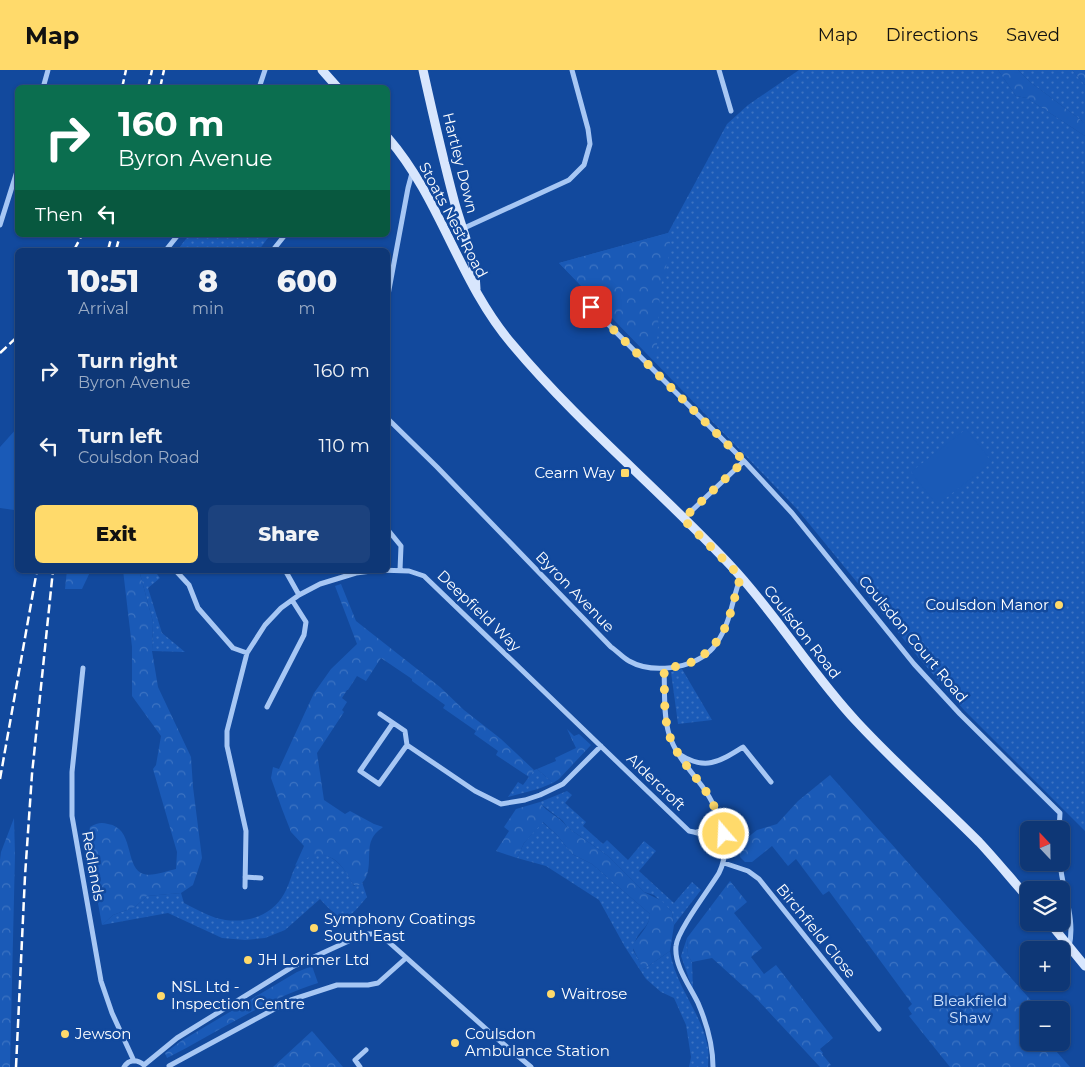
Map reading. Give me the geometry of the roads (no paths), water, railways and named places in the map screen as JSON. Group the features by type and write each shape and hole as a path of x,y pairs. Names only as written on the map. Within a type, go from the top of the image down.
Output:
{"main road":[{"path":"322,70 335,85"},
{"name":"Hartley Down","path":"423,70 445,166 472,257 476,292"},
{"name":"Stoats Nest Road","path":"390,141 413,171 428,197 476,292"},
{"name":"Coulsdon Road","path":"476,292 498,326 530,367 601,440 741,577 771,613 821,682 857,723 981,845 1020,889"},
{"path":"1056,931 1064,941"},
{"path":"1070,948 1085,966"}],"street":[{"path":"44,85 48,70"},
{"path":"261,85 265,70"},
{"path":"462,228 569,180 584,165 590,144 588,129 572,70"},
{"path":"719,70 731,111"},
{"path":"390,284 408,188 413,171"},
{"path":"0,225 15,178"},
{"path":"168,248 176,237"},
{"path":"275,248 283,237"},
{"path":"578,294 744,461 683,519"},
{"name":"Byron Avenue","path":"390,421 611,647 630,662 664,669 688,664 710,651 722,633 731,612 735,591 741,577"},
{"name":"Coulsdon Court Road","path":"744,461 792,513 914,664 960,714 1060,813 1060,821"},
{"path":"390,532 401,546 400,570"},
{"name":"Deepfield Way","path":"390,570 409,571 424,576 601,746"},
{"path":"178,573 189,585 198,608 233,648 247,653"},
{"path":"287,573 299,595"},
{"name":"Deepfield Way","path":"245,887 246,831 227,746 227,731 247,653 266,625 281,608 299,595 320,584 356,573"},
{"path":"267,707 304,635 306,622 292,600"},
{"name":"Redlands","path":"83,668 72,772 72,816 101,981 112,1014 134,1060"},
{"path":"664,669 665,704 669,734 684,763 702,786 718,814 724,834 724,863 681,932 676,945 677,957 683,974 708,1030 713,1049 712,1067"},
{"path":"380,714 405,731 407,745 379,784 360,771 393,723"},
{"path":"407,745 475,791 501,804 540,796 563,784 601,746"},
{"name":"Aldercroft","path":"601,746 689,831 697,832 724,850"},
{"path":"679,754 689,760 711,764 722,760 743,747 770,782"},
{"path":"697,832 706,829 712,824 718,814"},
{"name":"Birchfield Close","path":"724,863 748,871 758,879 879,1029"},
{"path":"1061,871 1072,924 1070,943"},
{"path":"245,877 261,878"},
{"path":"124,1067 134,1060 144,1066 177,1038 292,967 364,934 382,936 531,1067"},
{"path":"169,1066 252,1020 300,997 337,985 368,985 378,983 406,958"},
{"path":"360,1067 355,1060 366,1050"}],"railway":[{"path":"123,85 126,70"},
{"path":"149,85 152,70"},
{"path":"161,85 164,70"},
{"path":"75,248 81,237"},
{"path":"109,248 111,237"},
{"path":"117,248 119,237"},
{"path":"0,353 15,339"},
{"path":"0,779 36,573"},
{"path":"16,1067 32,774 53,573"}],"place":[{"name":"Cearn Way","path":"625,473"},
{"name":"Coulsdon Manor","path":"1059,605"},
{"name":"Symphony Coatings South East","path":"314,928"},
{"name":"JH Lorimer Ltd","path":"248,960"},
{"name":"Waitrose","path":"551,994"},
{"name":"NSL Ltd - Inspection Centre","path":"161,996"},
{"name":"Jewson","path":"65,1034"},
{"name":"Coulsdon Ambulance Station","path":"455,1043"}],"park label":[{"name":"Bleakfield Shaw","path":"970,1010"}]}
